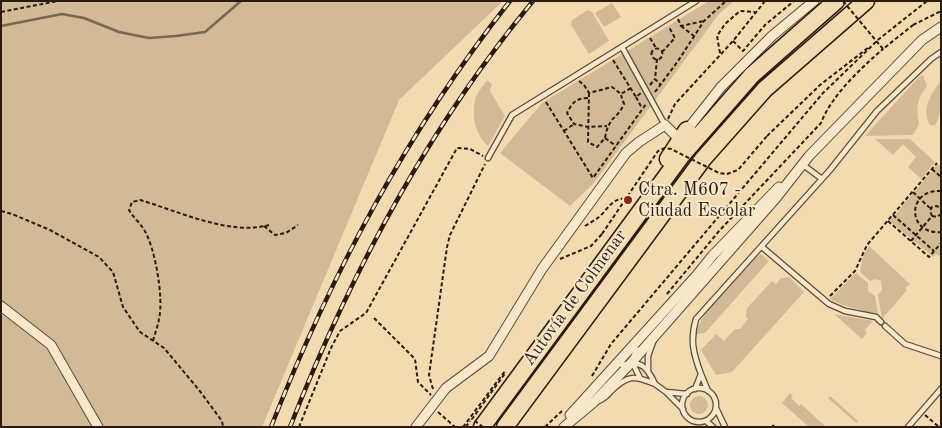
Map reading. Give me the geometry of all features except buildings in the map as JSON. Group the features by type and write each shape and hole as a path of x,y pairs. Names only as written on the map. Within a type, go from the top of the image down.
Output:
{"highway":[{"name":"Autovía de Colmenar","path":"479,424 569,309 682,155 752,75 836,1"},
{"name":"Autovía de Colmenar","path":"505,427 703,159 764,90 866,1"},
{"path":"569,309 684,134"}],"street":[{"path":"416,427 446,388 489,356 542,269 626,153 665,125 674,134 684,134 721,88 746,62 772,36 814,1"},
{"path":"562,427 594,402 632,362 776,198 802,164 922,40 941,27"},
{"path":"562,427 713,255 792,176"},
{"path":"636,349 687,294 696,276"},
{"path":"1,306 51,346 98,427"},
{"path":"562,427 622,365"}],"lane":[{"path":"488,158 512,115 696,1"},
{"path":"622,47 665,125"},
{"path":"724,427 716,408 716,400 708,391 696,362 692,338 696,319 822,179 877,111 931,59 941,52"},
{"path":"802,164 822,179"},
{"path":"762,247 829,304 845,311 876,317 905,344 941,356"},
{"path":"654,336 648,356 648,370 655,384"},
{"path":"636,349 632,362 640,378"},
{"path":"622,365 632,362 638,363 648,370"},
{"path":"695,389 701,374"},
{"path":"594,402 603,399 622,381 634,377 655,384 666,392 694,422 706,421 711,418 716,408"},
{"path":"683,409 683,403 687,394 695,389 708,391"},
{"path":"908,427 941,390"},
{"path":"666,392 687,394"},
{"path":"706,421 713,427"}],"path":[{"path":"1,12 58,1"},
{"path":"542,96 594,178 704,21 726,1"},
{"path":"665,125 675,104 733,41 765,1"},
{"path":"733,41 743,52 765,26 794,1"},
{"path":"843,1 883,49"},
{"path":"559,260 591,246 602,234 658,151 666,148 671,149 719,173 727,174 738,170 767,136 820,85 927,1"},
{"path":"720,55 717,36 725,24 740,11 755,12"},
{"path":"662,299 719,231 821,123 825,112 867,62 913,25 941,11"},
{"path":"674,15 681,26 694,36"},
{"path":"657,59 662,57 662,52 675,38 666,20"},
{"path":"681,26 704,21"},
{"path":"646,32 656,48 662,52"},
{"path":"589,382 611,344 823,92 879,39"},
{"path":"656,48 652,54 657,59"},
{"path":"610,54 643,109"},
{"path":"636,97 646,90 655,79 657,59"},
{"path":"573,77 584,85 589,94 588,142 597,147 606,138 607,126 611,119 621,110 624,104 621,94 612,88 589,94"},
{"path":"655,79 661,84"},
{"path":"621,94 631,88"},
{"path":"589,98 582,98 572,103 567,113 574,124 588,127 607,126"},
{"path":"564,131 574,124"},
{"path":"606,138 616,146"},
{"path":"299,427 331,348 340,331 366,313 457,148 470,149 488,158 450,235 446,247 429,375 433,396 418,382 415,359 374,318"},
{"path":"828,299 855,271 867,246 937,162"},
{"path":"932,169 941,177"},
{"path":"941,191 931,191 923,195 914,210 916,219 922,227 934,233 941,232"},
{"path":"913,192 931,209 932,216"},
{"path":"565,236 582,230 600,216 612,201 630,198"},
{"path":"153,341 160,318 157,273 154,255 148,239 143,228 129,210 132,202 140,200 220,224 256,229 269,225"},
{"path":"931,209 935,206 940,207"},
{"path":"1,211 50,230 99,257 113,272 123,307 140,332 164,348 199,390 222,421 223,427"},
{"path":"892,215 934,251"},
{"path":"932,216 935,218 941,215"},
{"path":"910,241 932,216"},
{"path":"888,221 929,257 941,243"},
{"path":"264,226 275,235 286,233 298,225"},
{"path":"505,371 479,424 465,427 505,371"},
{"path":"432,406 455,427"},
{"path":"545,427 565,408"},
{"path":"922,412 939,427"}],"shaded area":[{"path":"1,1 503,1 399,100 262,427 1,427"},
{"path":"709,1 734,1 719,14 593,184 570,206 500,153 542,103"},
{"path":"612,3 621,17 604,27 595,13"},
{"path":"588,10 592,12 609,41 589,54 571,25 572,20"},
{"path":"923,75 927,86 919,99 919,124 913,135 865,136 918,78"},
{"path":"487,80 492,84 490,91 505,116 488,146 477,130 474,117 477,95"},
{"path":"941,81 939,116 935,125 930,125 927,119 928,102"},
{"path":"875,139 910,139 935,162 921,179 908,167 916,157 903,144 893,155"},
{"path":"938,164 941,167 941,253 939,256 936,254 933,257 890,221"},
{"path":"869,246 910,284 882,319 878,295 882,290 881,281 875,279 870,281 860,272 863,256"},
{"path":"761,254 769,261 705,333 696,334 699,324 720,295 752,260"},
{"path":"856,273 868,283 868,291 875,296 878,315 843,305 830,299"},
{"path":"789,277 804,292 732,372 716,375 701,350 716,334 724,341 735,329 740,329 748,319 746,317 747,308 772,281 776,284 781,278"},
{"path":"834,314 873,321 865,330 867,333 862,339"},
{"path":"790,393 793,396 791,398 799,406 801,404 826,427 809,427 782,403"},
{"path":"695,396 703,396 708,401 706,412 695,414 690,409 690,401"},
{"path":"830,396 858,421 856,423 828,398"}],"waterway":[{"path":"1,26 62,14 84,18 119,32 149,38 176,36 205,32 241,1"}],"railway":[{"path":"271,427 320,313 375,205 405,152 438,101 510,1"},
{"path":"290,427 313,370 339,314 395,204 459,100 495,49 533,1"}],"place":[{"name":"Ctra. M607 - Ciudad Escolar","path":"628,200"}]}
